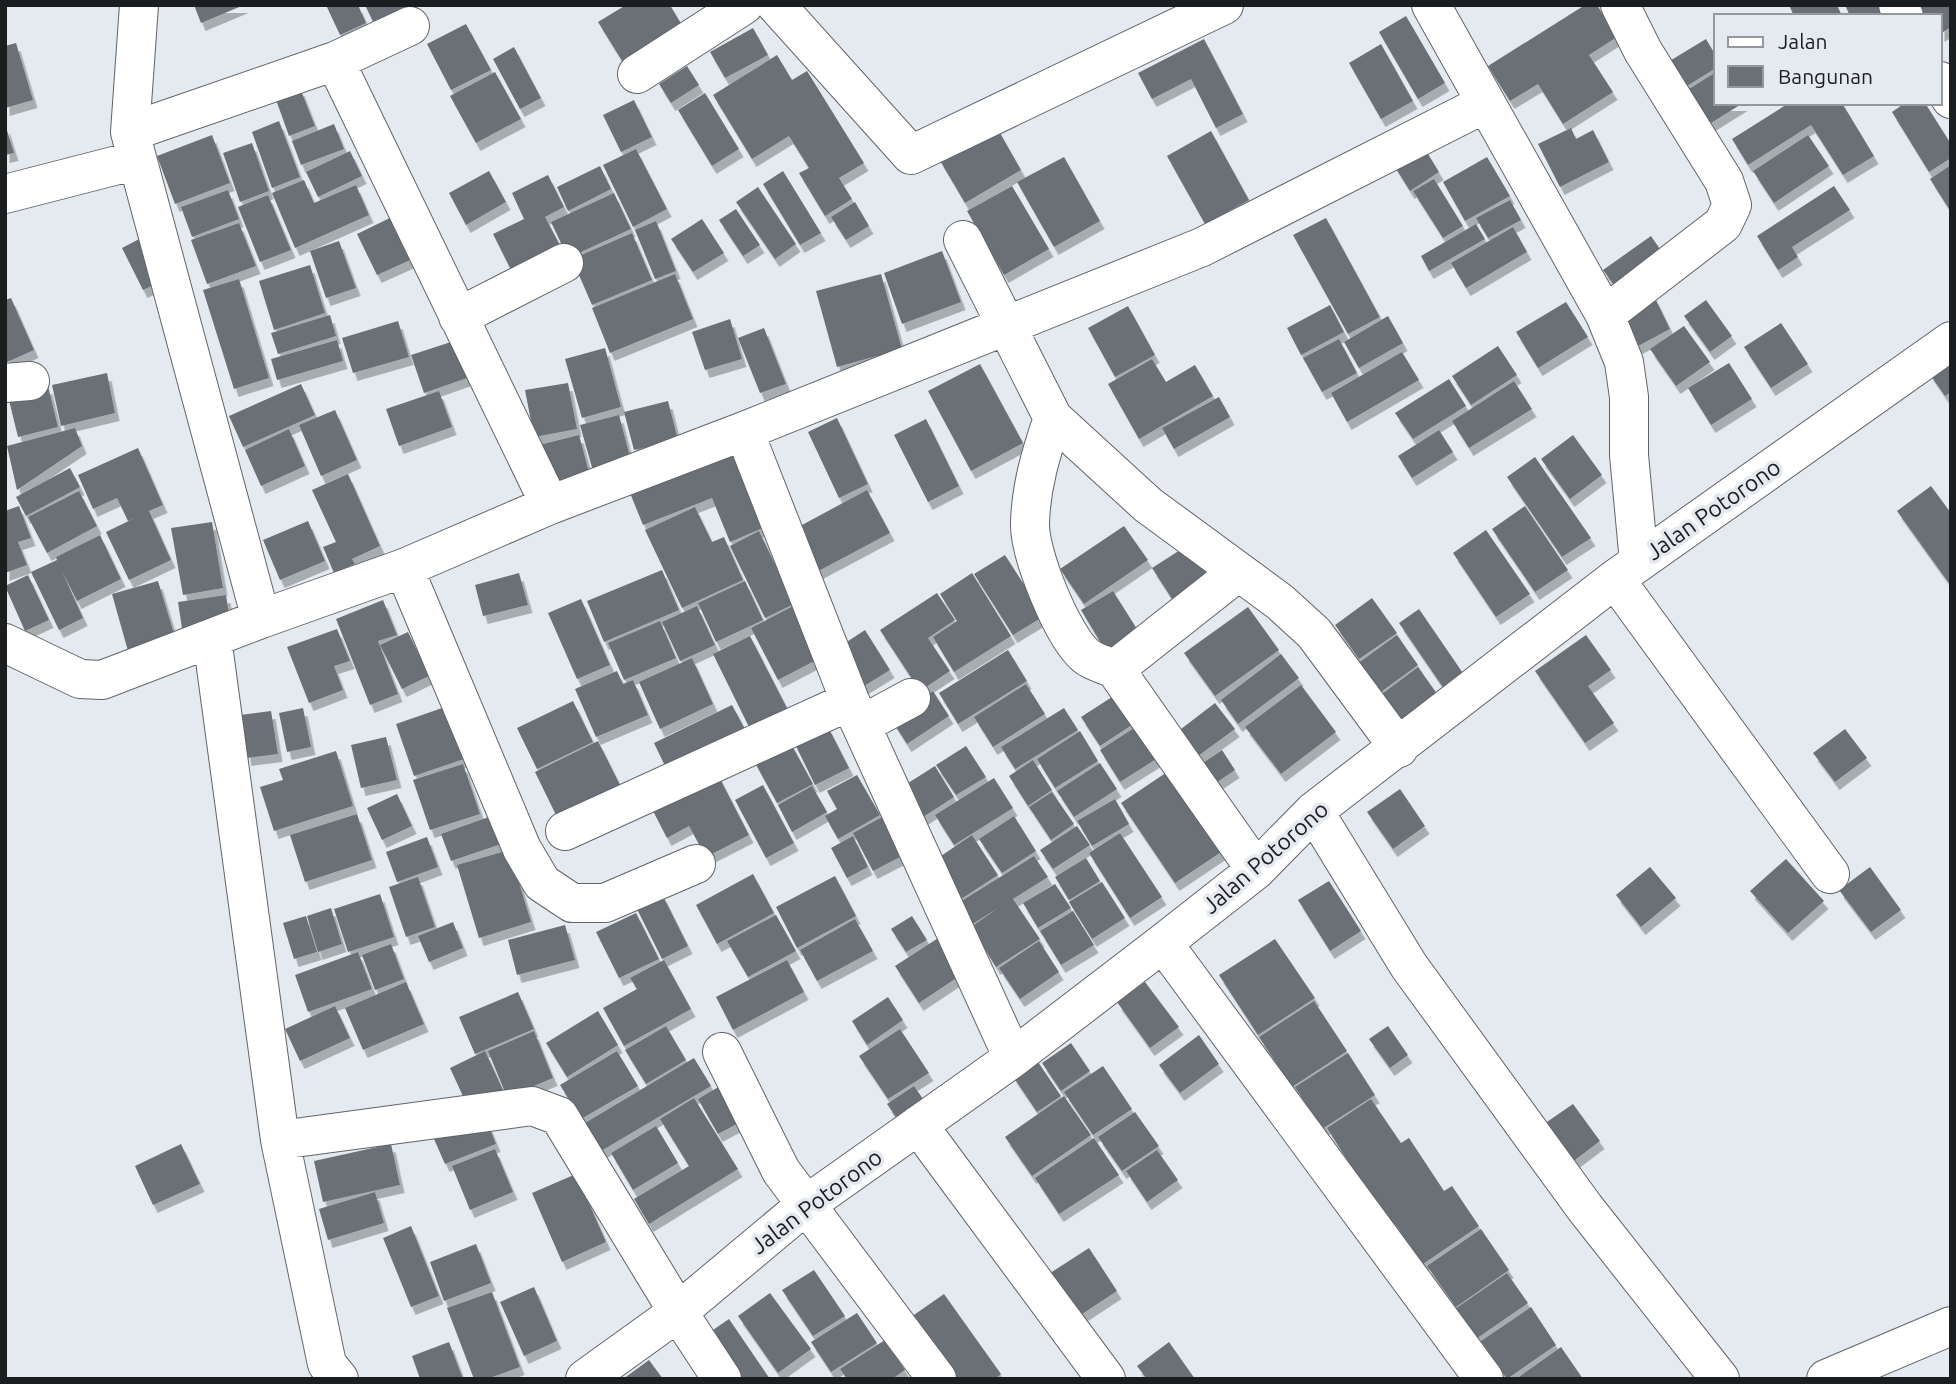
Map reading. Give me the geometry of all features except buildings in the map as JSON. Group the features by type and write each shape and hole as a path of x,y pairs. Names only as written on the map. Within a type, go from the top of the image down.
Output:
{"street":[{"path":"139,5 134,146 261,619"},
{"path":"637,74 744,5"},
{"path":"776,5 911,155 1224,5"},
{"path":"1431,5 1605,315 1624,362 1629,455 1627,570 1830,874"},
{"path":"1605,315 1723,224 1732,205 1724,181 1643,51 1620,5"},
{"path":"5,194 134,146 335,61 410,26"},
{"path":"335,61 550,505"},
{"path":"5,643 80,679 102,680 404,568 550,505 744,431 1202,247 1486,103"},
{"path":"962,240 1053,418 1148,505 1280,602 1314,633 1399,748"},
{"path":"458,317 564,263"},
{"name":"Jalan Potorono","path":"585,1379 678,1312 807,1204 1013,1058 1163,943 1256,870 1314,811 1627,570 1951,341"},
{"path":"1053,418 1034,477 1030,527 1044,583 1070,638 1087,657 1115,669 1256,870"},
{"path":"744,431 856,713 1013,1058"},
{"path":"404,568 522,849 542,883 572,903 604,903 696,864"},
{"path":"1115,669 1238,572"},
{"path":"212,638 280,1140 327,1364 339,1379"},
{"path":"565,831 856,713 911,698"},
{"path":"1314,811 1409,966 1585,1208 1720,1379"},
{"path":"1163,943 1484,1379"},
{"path":"722,1052 781,1171 937,1379"},
{"path":"280,1140 531,1106 559,1116 678,1312 722,1379"},
{"path":"918,1125 1106,1379"},
{"path":"1826,1379 1951,1325"}]}
